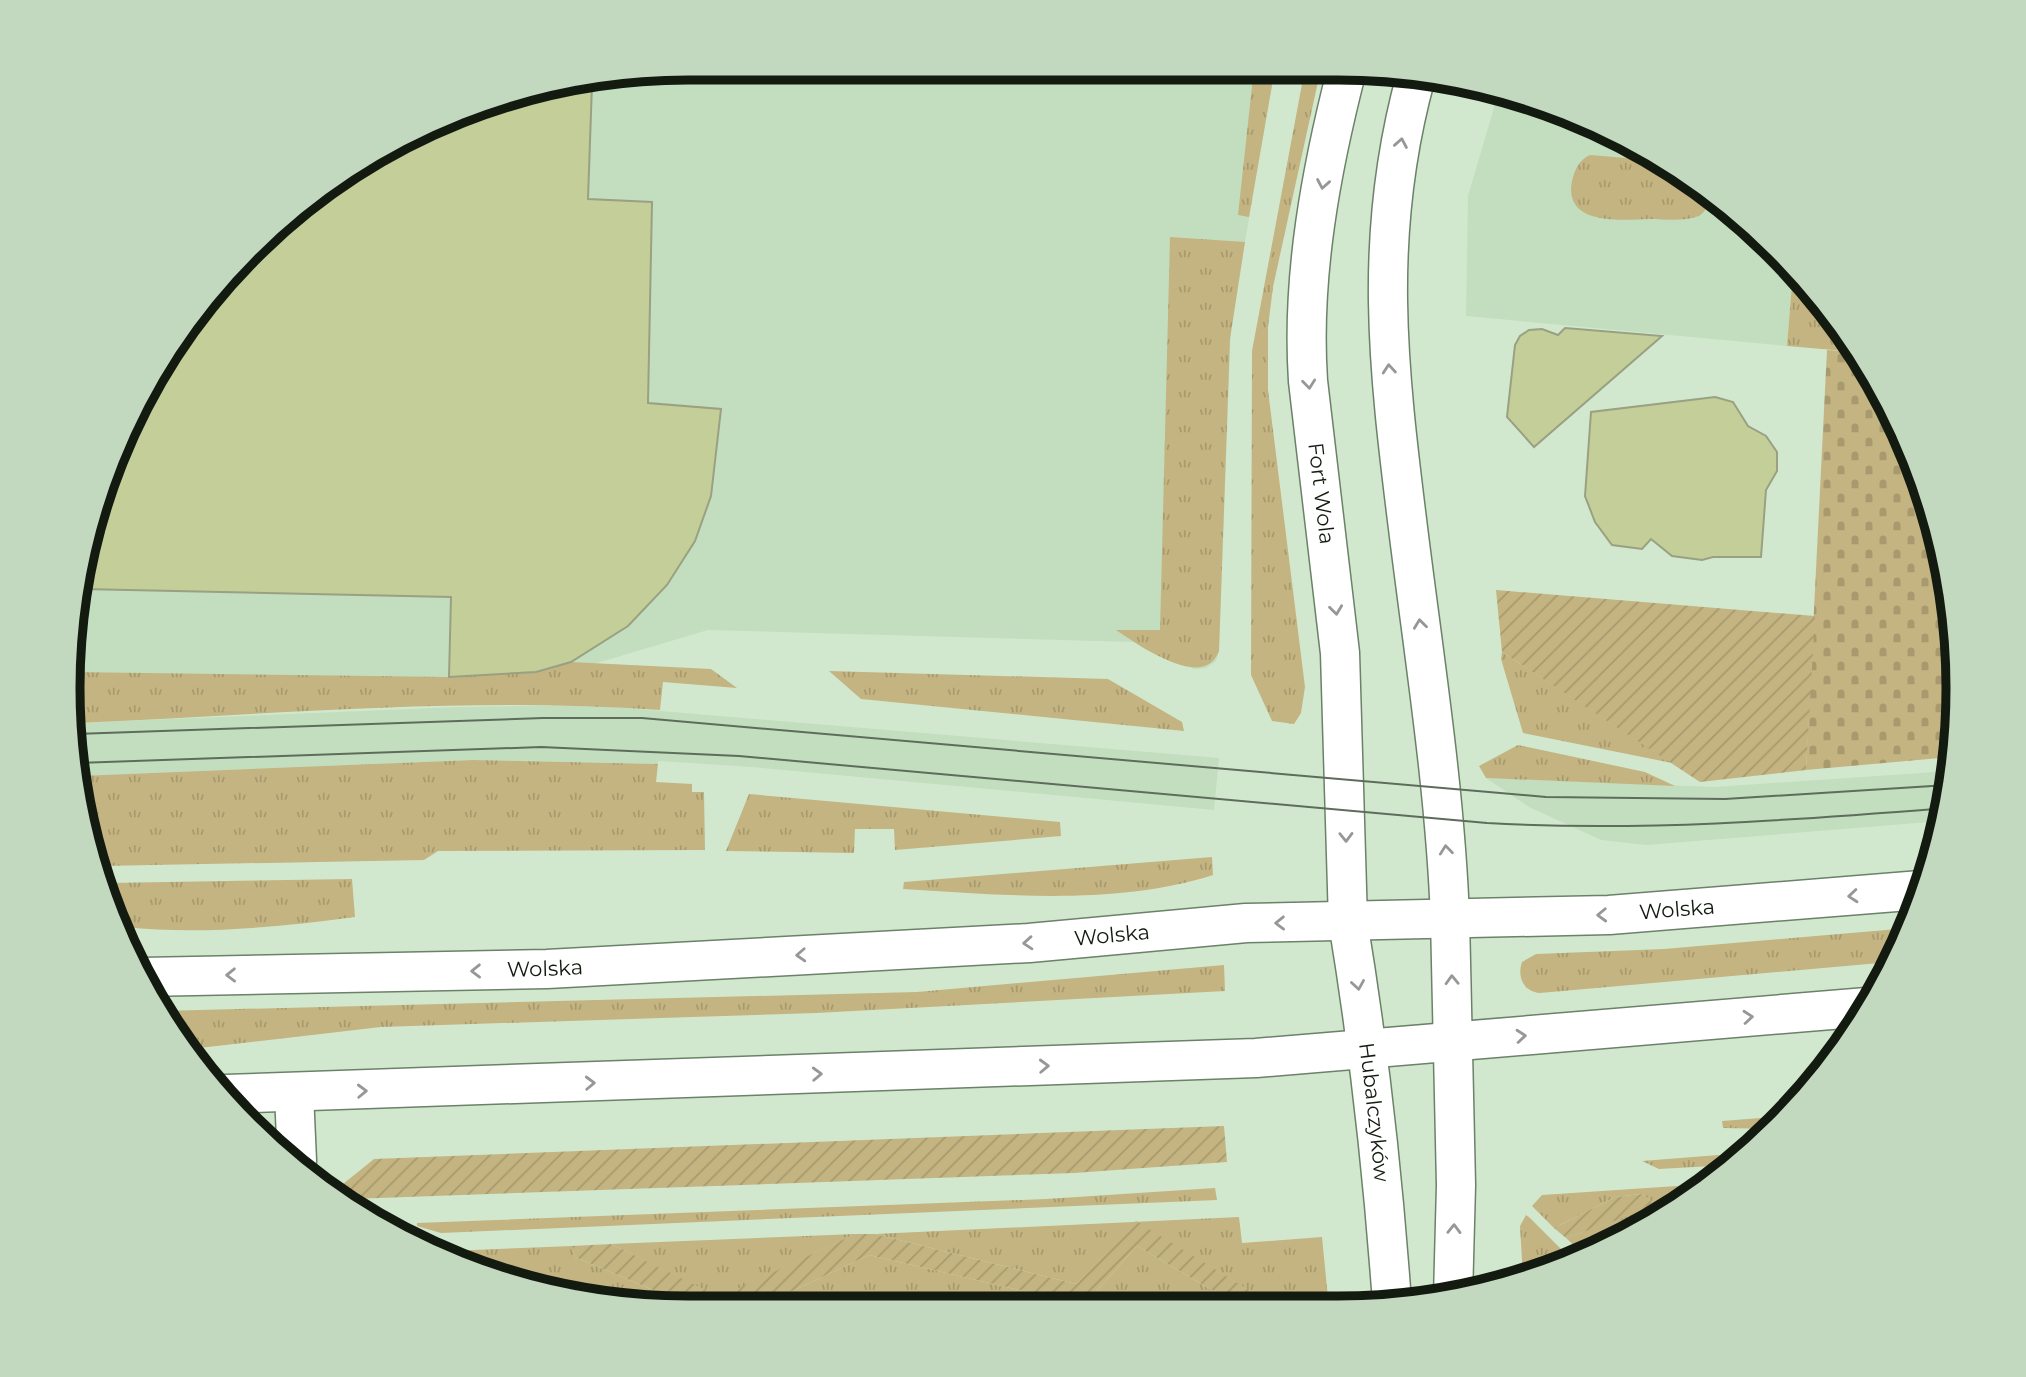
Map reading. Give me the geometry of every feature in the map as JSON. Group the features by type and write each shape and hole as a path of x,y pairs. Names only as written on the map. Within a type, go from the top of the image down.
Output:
{"main road":[{"name":"Fort Wola","path":"1345,80 1314,237 1306,340 1340,653 1348,922"},
{"path":"1414,86 1398,156 1388,235 1387,352 1442,808 1450,918 1455,1185 1453,1285"},
{"name":"Wolska","path":"154,977 547,969 1029,943 1246,923 1609,915 1910,891"},
{"name":"Hubalczyków","path":"1348,922 1369,1049 1382,1163 1391,1294"},
{"path":"236,1094 1210,1060 1854,1008"},
{"path":"294,1093 297,1153"}],"shaded area":[{"path":"688,80 1273,80 1231,323 1219,651 1216,661 1206,668 1194,669 1144,649 1134,642 708,630 523,685 80,695 82,649 92,570 113,493 143,420 162,384 206,318 259,259 318,206 384,162 456,127 531,101 609,86"},
{"path":"1496,101 1570,127 1606,143 1642,162 1708,206 1738,231 1792,285 1787,346 1466,316 1468,196"},
{"path":"589,705 1219,758 1214,810 752,767 658,761 658,764 473,760 87,776 82,723 458,707"},
{"path":"1939,772 1931,822 1646,845 1601,840 1529,807 1486,778 1714,787"}],"green space":[{"path":"1253,80 1273,80 1249,217 1238,215"},
{"path":"1303,80 1318,80 1273,287 1268,327 1268,390 1305,687 1301,713 1294,724 1272,721 1251,675 1252,351"},
{"path":"1590,155 1636,159 1708,206 1699,216 1681,220 1610,219 1585,213 1576,206 1572,196 1572,181 1583,159"},
{"path":"1170,237 1245,242 1230,339 1219,651 1211,662 1200,667 1170,662 1116,630 1160,630"},
{"path":"1792,285 1843,351 1787,346"},
{"path":"1827,350 1843,351 1883,420 1913,493 1925,531 1934,570 1944,649 1944,728 1941,758 1806,770"},
{"path":"1496,590 1815,616 1806,770 1700,782 1502,652"},
{"path":"1502,652 1672,763 1523,733 1501,659"},
{"path":"571,662 711,669 737,688 663,682 660,710 587,706 441,706 82,723 81,672 449,677 536,672"},
{"path":"829,671 1108,679 1182,722 1184,731 861,699"},
{"path":"1518,745 1645,772 1675,786 1486,778 1479,766"},
{"path":"473,760 658,764 656,782 692,784 692,792 704,792 705,850 438,851 424,860 107,866 92,807 87,776"},
{"path":"749,794 1060,822 1061,836 895,850 894,829 855,829 854,853 726,851"},
{"path":"1212,857 1213,875 1138,891 1059,896 903,889 904,882"},
{"path":"352,879 355,917 269,927 211,930 130,927 113,883"},
{"path":"1895,929 1880,963 1540,993 1526,986 1520,973 1522,962 1536,954 1664,949"},
{"path":"1224,965 1225,991 816,1013 381,1027 198,1048 174,1011 917,992"},
{"path":"1768,1117 1756,1129 1723,1128 1722,1121"},
{"path":"1224,1126 1227,1162 1074,1173 358,1199 342,1188 374,1159"},
{"path":"1728,1154 1714,1166 1659,1169 1642,1161"},
{"path":"1687,1185 1657,1206 1642,1194 1615,1197 1554,1228 1532,1206 1542,1195"},
{"path":"1215,1188 1217,1200 441,1233 417,1226 417,1223 1046,1199"},
{"path":"1642,1194 1657,1206 1638,1217 1634,1214 1566,1238 1554,1228 1615,1197"},
{"path":"1634,1213 1639,1217 1576,1247 1566,1238"},
{"path":"1526,1215 1564,1252 1522,1267 1520,1226"},
{"path":"1239,1217 1242,1243 1322,1237 1328,1296 1258,1296 1136,1222 1076,1284 875,1234"},
{"path":"1136,1221 1259,1296 1222,1296 1137,1246 1092,1296 1045,1296 869,1255 782,1296 722,1296 855,1234 875,1234 1076,1284"},
{"path":"855,1234 724,1296 716,1296 611,1244"},
{"path":"611,1244 718,1296 666,1295 575,1257 572,1246"},
{"path":"572,1246 575,1257 666,1295 570,1285 531,1276 458,1251"},
{"path":"1137,1246 1222,1296 1092,1296"},
{"path":"869,1255 1045,1296 782,1296"}],"building":[{"path":"592,89 588,199 652,202 648,403 721,409 711,496 695,541 667,585 628,626 571,662 536,672 449,677 451,597 89,589 101,531 113,493 143,420 162,384 206,318 259,259 318,206 384,162 420,143 493,113 531,101"},
{"path":"1565,328 1662,336 1534,447 1507,417 1515,345 1520,336 1529,330 1542,329 1558,335"},
{"path":"1715,397 1733,402 1748,426 1766,436 1777,452 1777,471 1766,490 1761,557 1713,557 1702,560 1672,556 1651,539 1642,549 1612,545 1595,522 1585,496 1591,412"}],"tram line":[{"path":"83,734 543,718 642,718 1546,797 1725,799 1937,786"},
{"path":"85,763 541,747 739,756 1487,823 1660,825 1934,809"}]}
